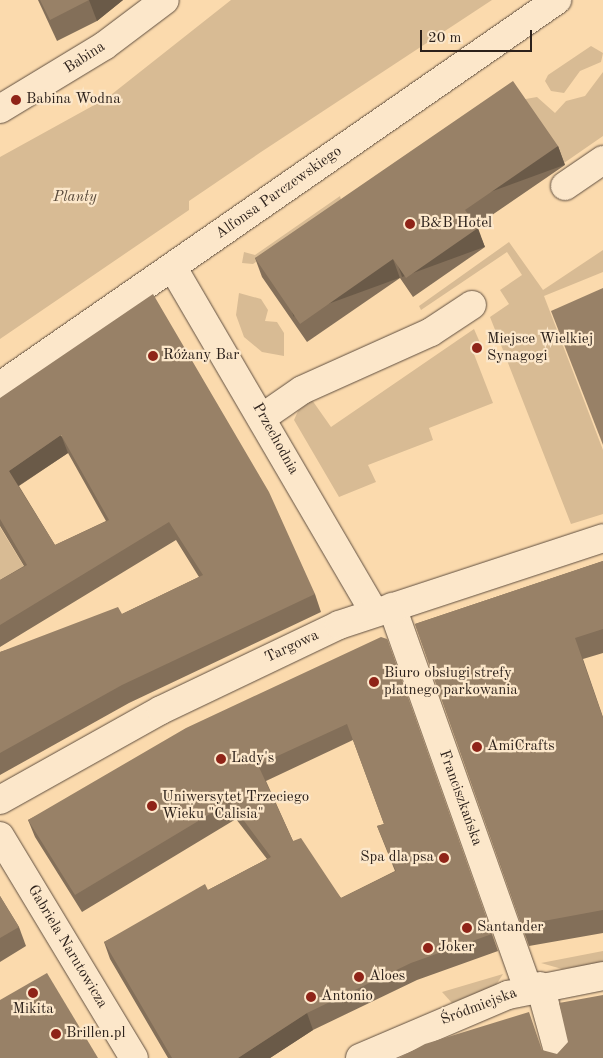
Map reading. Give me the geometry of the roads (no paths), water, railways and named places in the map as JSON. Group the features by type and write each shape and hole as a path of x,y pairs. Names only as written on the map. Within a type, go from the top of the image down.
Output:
{"street":[{"name":"Babina","path":"0,109 104,46 165,0"},
{"name":"Alfonsa Parczewskiego","path":"0,386 557,0"},
{"path":"565,186 603,160"},
{"name":"Przechodnia","path":"172,268 383,610"},
{"path":"263,417 302,390 431,332 472,305"},
{"name":"Targowa","path":"0,800 178,702 383,610 603,538"},
{"name":"Franciszkańska","path":"383,610 534,988 560,1058"},
{"name":"Gabriela Narutowicza","path":"0,836 134,1058"},
{"name":"Śródmiejska","path":"360,1058 534,988 603,976"}],"place":[{"name":"Babina Wodna","path":"16,100"},
{"name":"B&B Hotel","path":"410,224"},
{"name":"Miejsce Wielkiej Synagogi","path":"477,348"},
{"name":"Różany Bar","path":"153,356"},
{"name":"Biuro obsługi strefy płatnego parkowania","path":"374,682"},
{"name":"AmiCrafts","path":"477,747"},
{"name":"Lady's","path":"221,759"},
{"name":"Uniwersytet Trzeciego Wieku \"Calisia\"","path":"152,806"},
{"name":"Spa dla psa","path":"444,858"},
{"name":"Santander","path":"467,928"},
{"name":"Joker","path":"428,948"},
{"name":"Aloes","path":"359,977"},
{"name":"Mikita","path":"33,993"},
{"name":"Antonio","path":"311,997"},
{"name":"Brillen.pl","path":"56,1034"}],"park label":[{"name":"Planty","path":"75,198"}]}
